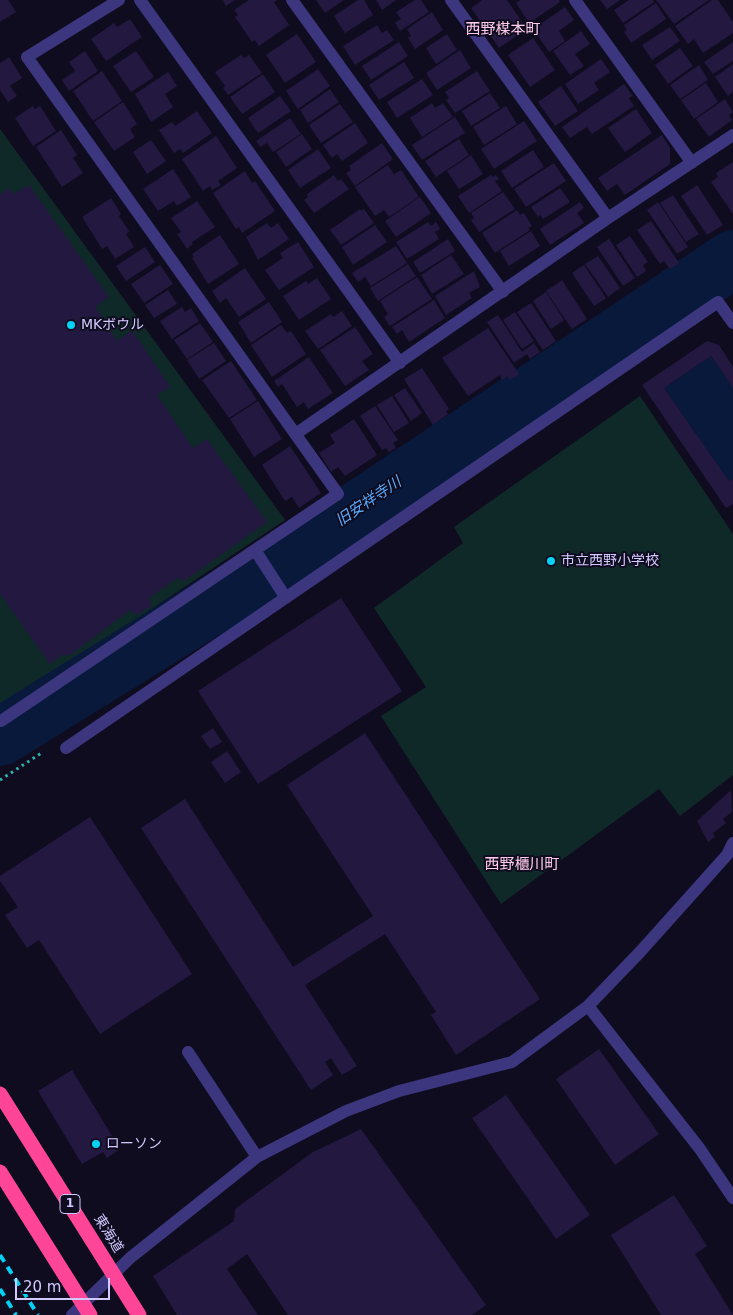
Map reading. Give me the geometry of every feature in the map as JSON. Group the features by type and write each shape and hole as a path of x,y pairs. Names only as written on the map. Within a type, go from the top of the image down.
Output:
{"highway":[{"name":"東海道","path":"0,1094 139,1315"},
{"path":"0,1172 86,1309"}],"street":[{"path":"1,721 338,494 27,57 119,0"},
{"path":"140,0 400,363"},
{"path":"292,0 503,292"},
{"path":"451,0 608,218"},
{"path":"575,0 692,163"},
{"path":"297,434 608,218 733,135"},
{"path":"66,748 718,302 733,323"},
{"path":"255,550 286,598"},
{"path":"72,1315 86,1309 113,1273 257,1157 346,1111 399,1090 512,1062 588,1006 640,952 727,855 733,843"},
{"path":"588,1006 700,1149 733,1198"},
{"path":"188,1052 257,1157"}],"path":[{"path":"0,780 45,751 66,748"}],"green space":[{"name":"MKボウル","path":"0,129 285,520 0,710"},
{"path":"640,396 733,534 733,775 680,816 659,789 501,904 381,716 426,687 374,608 463,543 454,527"}],"water":[{"path":"711,356 733,388 733,479 729,481 664,388"}],"building":[{"path":"0,0 8,0 16,12 0,22"},
{"path":"223,0 235,0 226,6"},
{"path":"249,0 278,0 274,2 289,25 259,46 255,40 252,42 235,17 238,15 234,10"},
{"path":"316,0 344,0 325,13"},
{"path":"358,0 364,0 373,15 345,33 334,16"},
{"path":"376,0 396,0 382,10"},
{"path":"415,0 421,0 429,12 400,31 395,23 401,19 396,12"},
{"path":"482,0 507,0 527,29 499,48 471,8"},
{"path":"520,0 559,0 560,2 529,23 516,3"},
{"path":"600,0 620,0 607,9"},
{"path":"629,0 653,0 654,2 623,23 614,10"},
{"path":"656,0 709,0 674,24"},
{"path":"712,0 718,0 733,22 733,33 703,53 694,39 688,44 675,26"},
{"path":"656,3 666,19 631,43 624,32 627,30 624,25"},
{"path":"565,7 574,20 559,31 565,41 549,52 533,29"},
{"path":"432,12 443,30 415,49 408,38 411,36 407,29"},
{"path":"130,19 142,37 106,61 91,39 114,23 117,27"},
{"path":"377,25 382,33 387,30 394,40 355,65 343,46"},
{"path":"670,27 680,41 652,60 642,45"},
{"path":"581,31 590,44 575,54 584,66 570,75 553,51"},
{"path":"297,34 316,62 285,83 266,55"},
{"path":"447,34 457,50 436,64 426,48"},
{"path":"533,38 555,70 530,87 508,55"},
{"path":"399,42 408,56 371,80 362,66"},
{"path":"733,42 733,61 713,74 704,62"},
{"path":"680,48 693,66 668,84 655,65"},
{"path":"460,50 471,68 437,90 426,73"},
{"path":"85,51 98,71 69,91 62,80 75,71 69,62"},
{"path":"136,51 154,77 131,92 113,66"},
{"path":"241,55 244,58 249,55 262,73 228,95 223,88 225,86 215,72"},
{"path":"9,57 22,78 10,86 17,96 8,102 0,90 0,63"},
{"path":"601,59 610,72 594,83 599,90 578,104 565,84"},
{"path":"404,62 414,78 379,100 369,85"},
{"path":"733,64 733,92 728,96 715,77"},
{"path":"699,65 708,80 680,99 670,85"},
{"path":"318,69 330,86 298,109 286,91"},
{"path":"102,71 122,101 93,121 73,91"},
{"path":"477,71 490,91 455,113 446,100 449,98 445,92"},
{"path":"168,72 177,86 165,94 173,107 151,122 135,94"},
{"path":"263,74 275,92 242,114 230,97"},
{"path":"422,79 433,95 397,118 387,102"},
{"path":"706,83 718,102 694,119 681,100"},
{"path":"624,84 633,96 629,98 634,106 592,134 587,127 570,138 562,127"},
{"path":"561,86 578,111 555,126 538,102"},
{"path":"330,89 339,102 308,123 300,110"},
{"path":"490,93 500,108 471,126 462,111"},
{"path":"280,96 291,111 258,133 248,118"},
{"path":"725,99 733,112 729,115 732,120 709,137 696,119"},
{"path":"123,102 137,124 130,129 135,137 114,151 94,122"},
{"path":"432,103 435,108 443,103 453,117 422,137 410,118"},
{"path":"340,104 353,122 321,143 309,125"},
{"path":"33,106 35,109 40,106 56,131 33,146 15,118"},
{"path":"506,106 517,124 484,145 473,127"},
{"path":"636,109 652,133 625,152 608,128"},
{"path":"197,111 212,133 183,153 180,149 174,153 159,130 172,122 175,126"},
{"path":"455,117 465,133 422,160 412,145"},
{"path":"290,118 301,134 273,152 267,143 260,147 256,141"},
{"path":"524,121 537,141 494,169 481,149"},
{"path":"355,123 368,143 342,161 337,154 332,158 323,145"},
{"path":"61,130 77,155 73,158 83,173 62,187 36,147"},
{"path":"302,134 312,149 286,167 276,152"},
{"path":"662,135 670,148 670,164 625,195 617,184 607,191 598,178"},
{"path":"216,136 237,168 218,181 221,185 212,190 210,186 203,191 182,159"},
{"path":"459,139 469,155 436,177 425,161"},
{"path":"151,140 166,161 147,174 133,152"},
{"path":"382,143 393,159 355,186 346,173 351,170 349,166"},
{"path":"318,149 331,168 300,188 288,170"},
{"path":"533,150 544,167 512,188 501,171"},
{"path":"471,155 483,174 459,189 447,171"},
{"path":"733,162 733,214 711,182 718,177 716,173"},
{"path":"554,163 566,181 526,207 514,189"},
{"path":"388,165 394,174 401,170 419,197 389,217 384,210 375,216 355,187"},
{"path":"173,169 191,197 177,206 174,201 158,211 143,189"},
{"path":"245,171 252,183 255,181 275,211 242,233 239,227 236,229 213,193"},
{"path":"334,175 338,181 341,179 349,189 314,213 304,200 308,197 307,194"},
{"path":"491,175 493,177 496,175 499,179 495,181 502,191 469,213 458,196"},
{"name":"MKボウル","path":"29,185 109,297 95,307 117,341 132,330 170,387 157,395 193,448 207,439 267,522 184,581 177,578 149,598 152,606 136,615 130,610 70,655 62,655 50,664 0,594 0,195 9,188 13,194"},
{"path":"697,185 723,225 707,235 681,196"},
{"path":"560,188 570,202 543,219 540,215 538,217 531,207"},
{"path":"503,192 515,209 479,232 471,220 474,218 471,213"},
{"path":"673,195 699,234 686,242 660,203"},
{"path":"420,197 431,213 396,237 385,221"},
{"path":"111,198 121,214 119,216 129,231 126,234 134,247 115,259 107,246 102,249 82,217"},
{"path":"197,201 215,227 192,242 193,244 187,249 177,234 181,232 171,218"},
{"path":"580,202 584,208 577,213 584,223 550,245 540,229"},
{"path":"658,202 688,247 677,254 647,210"},
{"path":"360,209 361,211 364,209 374,223 341,245 330,230"},
{"path":"517,210 520,215 524,213 532,226 528,228 530,230 495,253 482,233"},
{"path":"651,221 679,263 670,269 664,261 660,264 637,230"},
{"path":"428,222 431,226 436,222 440,229 435,232 439,239 407,259 396,242"},
{"path":"267,223 271,228 278,223 289,239 258,260 246,237"},
{"path":"375,225 387,242 353,265 342,247"},
{"path":"531,231 540,246 509,266 500,251"},
{"path":"220,235 239,264 208,284 192,258 194,257 192,254"},
{"path":"630,236 648,262 643,265 646,271 637,277 616,245"},
{"path":"448,239 455,251 420,273 413,262"},
{"path":"609,239 635,278 623,286 597,247"},
{"path":"298,242 314,267 279,290 265,270 283,258 280,253"},
{"path":"396,246 407,263 371,286 365,277 358,282 352,273"},
{"path":"145,247 155,262 126,281 116,266"},
{"path":"451,255 464,274 432,294 421,275"},
{"path":"598,256 620,288 608,297 585,264"},
{"path":"408,264 416,276 378,301 370,288"},
{"path":"160,265 173,284 144,303 131,284"},
{"path":"584,265 606,298 594,306 572,273"},
{"path":"245,268 266,299 239,317 226,298 220,303 212,291"},
{"path":"474,271 480,287 469,293 472,298 446,315 435,296"},
{"path":"417,277 432,299 390,326 384,317 388,314 380,301"},
{"path":"317,278 331,299 299,320 283,296 306,281 308,284"},
{"path":"562,280 587,319 572,329 546,291"},
{"path":"168,290 177,304 154,318 145,305"},
{"path":"546,292 564,320 551,329 533,301"},
{"path":"434,300 445,318 409,342 402,330 397,334 392,327"},
{"path":"269,302 282,322 251,343 238,322"},
{"path":"531,303 556,341 543,350 517,312"},
{"path":"182,307 185,312 191,308 199,321 172,339 160,321"},
{"path":"342,311 352,326 318,349 305,331 331,314 333,317"},
{"path":"515,312 534,341 522,349 503,320"},
{"path":"498,315 522,352 534,343 540,352 530,359 527,354 514,363 487,322"},
{"path":"200,323 213,342 187,359 174,340"},
{"path":"281,325 287,333 291,331 306,354 272,377 251,345"},
{"path":"355,327 373,354 362,361 369,370 345,386 320,350"},
{"path":"488,328 519,374 510,380 508,376 502,380 500,375 468,396 442,358"},
{"path":"707,341 719,345 733,367 733,388 711,356 664,388 729,481 733,479 733,504 726,508 642,385"},
{"path":"214,343 226,361 199,379 187,360"},
{"path":"309,357 333,393 308,409 304,402 297,407 282,384 278,387 274,381"},
{"path":"231,361 257,400 229,418 202,380"},
{"path":"422,368 449,409 446,411 448,414 433,425 404,379"},
{"path":"405,388 422,413 411,421 394,395"},
{"path":"392,396 409,423 394,432 377,405"},
{"path":"258,401 282,439 254,457 230,419"},
{"path":"375,406 398,440 393,443 396,448 389,452 386,448 382,450 360,416"},
{"path":"354,419 377,455 345,476 338,467 331,472 319,453 335,443 330,435"},
{"path":"290,446 321,493 299,508 292,497 285,501 262,465"},
{"path":"341,598 402,691 258,784 198,691"},
{"path":"213,728 222,742 210,749 201,736"},
{"path":"365,733 540,999 456,1055 431,1015 436,1012 385,934 305,985 357,1066 342,1075 331,1058 325,1062 333,1075 311,1090 141,828 185,799 293,967 373,916 287,785"},
{"path":"227,751 241,772 225,783 211,762"},
{"path":"731,790 732,812 723,819 726,823 713,833 715,837 708,842 697,821"},
{"path":"90,817 192,974 100,1034 39,940 27,948 5,915 18,907 0,881 0,876"},
{"path":"599,1049 659,1134 615,1165 556,1079"},
{"path":"72,1070 120,1149 107,1158 103,1152 82,1164 38,1091"},
{"path":"506,1095 590,1215 556,1239 472,1118"},
{"path":"361,1129 486,1305 472,1315 288,1315 247,1254 227,1269 258,1315 177,1315 153,1276 234,1221 235,1209 313,1152"},
{"path":"674,1195 707,1246 695,1254 733,1315 661,1315 611,1235"}],"waterway":[{"name":"旧安祥寺川","path":"0,737 250,582 733,259"}],"railway":[{"path":"0,1255 38,1315"},
{"path":"0,1289 16,1315"}],"place":[{"name":"MKボウル","path":"71,325"},
{"name":"市立西野小学校","path":"551,561"},
{"name":"ローソン","path":"96,1144"}],"district":[{"name":"西野楳本町","path":"503,30"},
{"name":"西野櫃川町","path":"522,865"}]}
